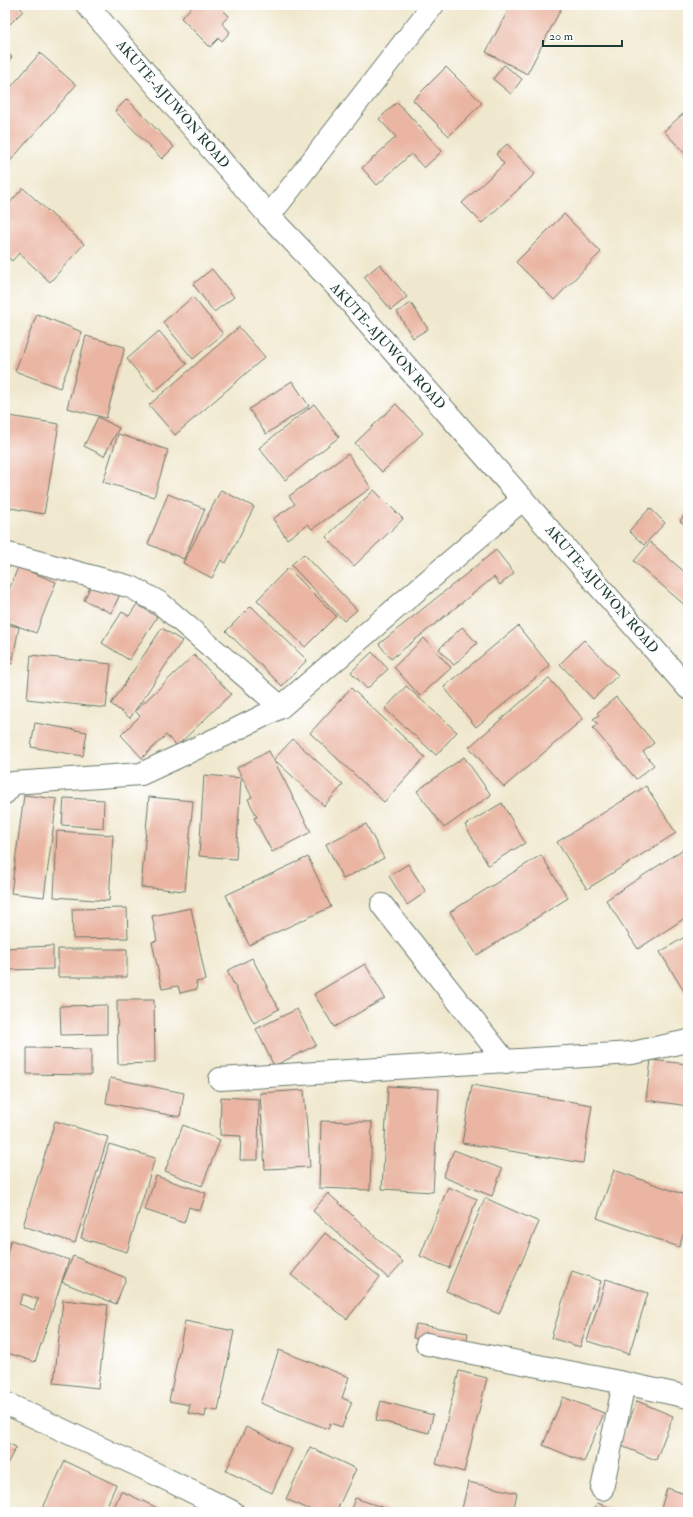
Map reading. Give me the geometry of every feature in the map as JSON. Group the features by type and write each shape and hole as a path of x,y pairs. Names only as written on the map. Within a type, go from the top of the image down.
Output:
{"street":[{"name":"AKUTE-AJUWON ROAD","path":"87,5 269,216 336,286 688,688"},
{"path":"269,216 433,5"},
{"path":"5,793 13,783 141,774 281,707 523,498"},
{"path":"5,553 131,587 160,603 281,707"},
{"path":"382,905 506,1062"},
{"path":"220,1080 632,1053 688,1041"},
{"path":"427,1344 624,1382 688,1397"},
{"path":"602,1489 624,1382"},
{"path":"5,1403 233,1512"}],"building":[{"path":"5,5 18,5 23,11 5,29"},
{"path":"194,5 218,5 229,16 222,23 230,32 222,41 219,38 210,47 181,18"},
{"path":"511,5 563,5 527,74 486,52"},
{"path":"5,51 12,57 5,65"},
{"path":"40,53 76,85 5,167 5,94"},
{"path":"504,65 522,79 511,94 493,79"},
{"path":"446,67 482,103 449,136 413,100"},
{"path":"127,99 174,147 162,159 115,111"},
{"path":"397,102 442,151 424,168 411,154 377,185 362,168 396,137 379,119"},
{"path":"684,113 688,118 688,157 664,131"},
{"path":"507,144 535,174 482,223 462,203 504,164 496,154"},
{"path":"23,188 84,244 50,282 19,253 12,261 5,255 5,208"},
{"path":"564,214 601,252 554,300 516,262"},
{"path":"380,264 407,297 391,310 364,277"},
{"path":"212,269 234,297 214,312 193,284"},
{"path":"193,297 223,334 193,359 163,322"},
{"path":"411,303 428,329 413,338 397,312"},
{"path":"37,314 82,332 60,388 15,371"},
{"path":"239,327 265,357 175,435 149,405"},
{"path":"159,331 187,364 154,392 127,359"},
{"path":"86,336 125,347 106,418 67,408"},
{"path":"292,381 309,406 266,434 249,409"},
{"path":"314,404 339,437 285,480 259,448"},
{"path":"396,404 423,433 382,472 355,443"},
{"path":"9,416 59,424 44,514 5,507 5,439"},
{"path":"98,417 119,428 104,456 84,446"},
{"path":"118,434 168,450 154,497 103,482"},
{"path":"348,454 371,488 312,529 308,524 287,539 273,519 295,504 289,496"},
{"path":"221,490 254,507 226,563 221,560 212,578 183,563"},
{"path":"374,490 403,519 354,566 326,537"},
{"path":"168,494 205,509 184,559 148,544"},
{"path":"650,508 665,523 644,545 629,531"},
{"path":"688,510 688,527 680,521"},
{"path":"650,542 688,575 688,608 634,561"},
{"path":"496,550 514,573 500,585 494,577 391,659 379,644"},
{"path":"304,554 357,610 344,621 291,565"},
{"path":"18,567 56,582 36,633 5,621 5,600"},
{"path":"288,568 336,616 305,647 257,600"},
{"path":"94,579 121,592 111,613 84,600"},
{"path":"137,604 157,617 129,660 102,643 122,612 129,616"},
{"path":"251,606 307,660 282,686 226,631"},
{"path":"5,624 19,627 12,664 5,663"},
{"path":"518,626 550,666 476,727 444,687"},
{"path":"462,627 477,643 454,665 439,649"},
{"path":"162,628 182,641 130,718 111,704"},
{"path":"424,638 451,668 420,696 394,667"},
{"path":"584,640 618,675 593,699 560,664"},
{"path":"372,652 388,669 367,689 351,672"},
{"path":"31,655 111,664 106,708 27,699"},
{"path":"194,655 231,694 177,746 166,735 142,758 121,735 140,716 135,711"},
{"path":"549,678 583,719 504,787 469,747"},
{"path":"406,686 457,732 436,755 385,709"},
{"path":"351,688 425,757 384,802 310,733"},
{"path":"616,697 654,743 643,752 654,765 636,779 593,728 598,724 593,719 599,715 597,713"},
{"path":"35,723 87,732 83,756 31,747"},
{"path":"293,739 343,785 324,806 274,759"},
{"path":"269,751 311,832 272,852 254,818 257,817 248,799 252,797 237,768"},
{"path":"464,757 491,795 444,828 417,791"},
{"path":"204,775 241,778 236,859 199,856"},
{"path":"646,786 676,833 587,889 557,842"},
{"path":"24,795 57,799 44,897 11,893"},
{"path":"149,797 193,801 185,891 141,887"},
{"path":"64,798 104,800 103,828 62,825"},
{"path":"502,803 525,843 488,865 465,825"},
{"path":"366,824 384,858 343,879 326,844"},
{"path":"57,831 113,835 109,901 54,897"},
{"path":"688,846 688,916 638,949 606,900"},
{"path":"541,855 568,898 477,955 450,912"},
{"path":"308,857 331,907 249,945 226,895"},
{"path":"408,864 426,892 407,905 389,876"},
{"path":"127,908 128,938 73,939 72,909"},
{"path":"191,908 206,980 196,982 197,989 180,993 178,986 162,989 152,942 157,941 152,916"},
{"path":"688,935 688,998 660,952"},
{"path":"53,946 53,969 5,970 5,948"},
{"path":"58,949 127,949 127,977 58,977"},
{"path":"252,958 279,1009 254,1023 227,971"},
{"path":"365,964 385,998 334,1027 314,994"},
{"path":"117,1000 154,1000 155,1063 118,1064"},
{"path":"107,1005 107,1034 61,1035 60,1006"},
{"path":"297,1009 316,1045 274,1066 256,1029"},
{"path":"27,1048 91,1049 91,1075 27,1074"},
{"path":"651,1060 688,1064 688,1106 646,1100"},
{"path":"110,1078 184,1093 180,1117 106,1103"},
{"path":"472,1085 592,1105 583,1163 462,1143"},
{"path":"388,1086 439,1089 433,1192 382,1189"},
{"path":"304,1090 310,1167 265,1169 260,1093"},
{"path":"221,1097 259,1099 258,1160 240,1160 241,1136 220,1135"},
{"path":"55,1121 108,1137 75,1243 23,1226"},
{"path":"321,1121 372,1122 370,1190 319,1188"},
{"path":"183,1125 220,1140 202,1186 165,1171"},
{"path":"109,1144 155,1158 127,1252 81,1238"},
{"path":"454,1150 502,1169 492,1196 443,1177"},
{"path":"614,1170 688,1196 688,1221 679,1247 597,1218"},
{"path":"156,1176 206,1193 200,1211 189,1207 184,1223 145,1210"},
{"path":"448,1187 477,1199 449,1268 420,1256"},
{"path":"328,1193 403,1262 388,1278 313,1211"},
{"path":"485,1198 539,1222 499,1314 446,1291"},
{"path":"325,1233 380,1277 347,1319 291,1275"},
{"path":"11,1240 69,1260 35,1362 5,1352 5,1259","holes":["23,1294 38,1299 34,1310 19,1304"]},
{"path":"73,1256 126,1278 116,1304 62,1282"},
{"path":"572,1271 601,1281 580,1347 551,1338"},
{"path":"606,1279 648,1293 629,1354 587,1341"},
{"path":"63,1300 108,1305 98,1388 54,1383"},
{"path":"185,1321 234,1331 218,1411 206,1409 205,1417 188,1413 190,1405 169,1401"},
{"path":"416,1324 468,1333 466,1346 413,1338"},
{"path":"279,1350 349,1377 342,1398 352,1402 342,1427 330,1423 328,1429 260,1403"},
{"path":"459,1371 487,1378 464,1472 436,1464"},
{"path":"563,1397 604,1413 584,1462 543,1445"},
{"path":"381,1401 433,1415 429,1433 376,1420"},
{"path":"637,1401 673,1416 656,1460 619,1445"},
{"path":"246,1427 292,1449 272,1493 226,1471"},
{"path":"5,1442 16,1447 5,1468"},
{"path":"310,1447 356,1469 336,1512 315,1512 286,1499"},
{"path":"65,1461 116,1485 104,1512 41,1512"},
{"path":"468,1482 517,1493 513,1512 475,1512 462,1509"},
{"path":"667,1488 688,1495 688,1512 660,1512"},
{"path":"121,1491 166,1512 112,1512"},
{"path":"355,1498 396,1512 350,1512"},
{"path":"597,1503 623,1512 594,1512"}]}
